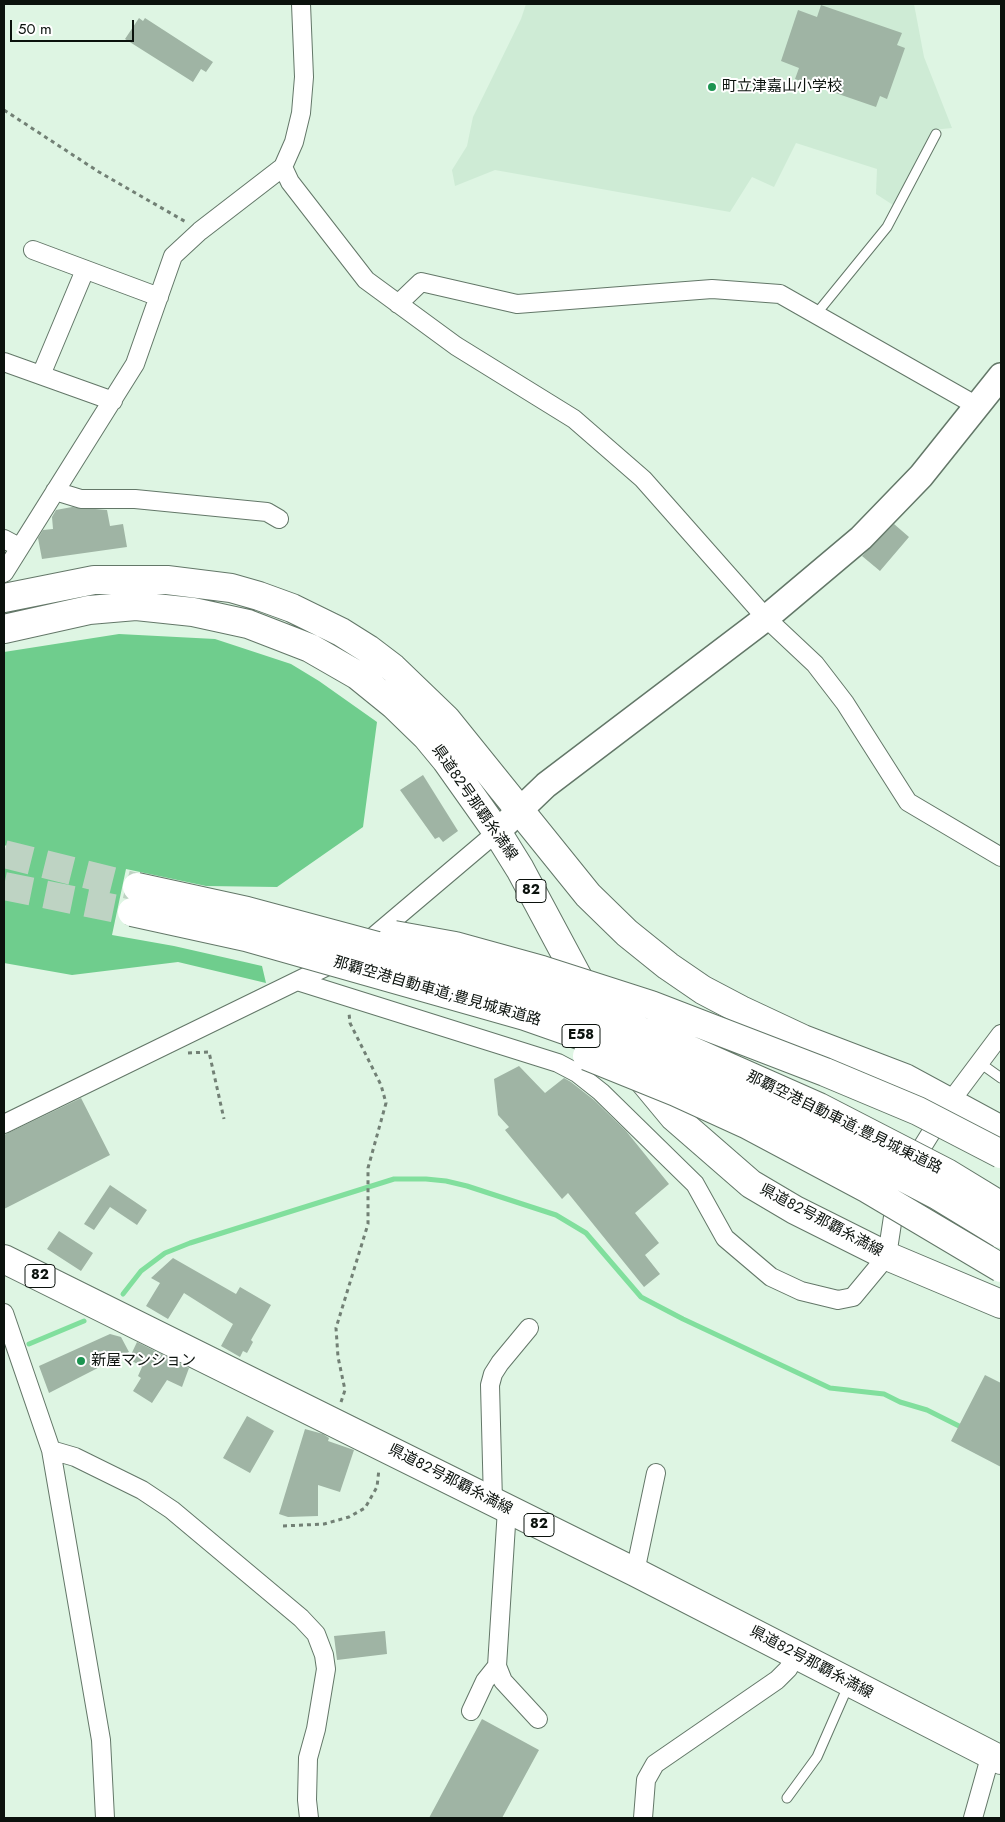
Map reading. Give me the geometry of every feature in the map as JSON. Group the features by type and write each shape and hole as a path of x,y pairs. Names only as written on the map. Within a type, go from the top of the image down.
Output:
{"main road":[{"name":"県道82号那覇糸満線","path":"4,598 94,580 167,580 230,588 292,608 341,632 393,668 446,719 588,895 627,933 668,966 703,990 741,1010 804,1039 906,1078 1001,1130"},
{"name":"県道82号那覇糸満線","path":"4,629 89,610 136,606 193,612 248,624 310,648 357,675 394,705 421,731 446,760 497,832 520,869 603,1024 643,1081 674,1117 750,1184 795,1210 887,1256 1001,1304"},
{"name":"那覇空港自動車道;豊見城東道路","path":"134,900 246,924 396,951 537,993 682,1046 819,1107 947,1173 1001,1206"},
{"name":"那覇空港自動車道;豊見城東道路","path":"246,924 525,1016 645,1058 828,1138 937,1195 1001,1234"},
{"path":"246,924 455,946 551,973 651,1005 825,1072 918,1111 1001,1154"},
{"path":"246,924 676,1092 746,1124 815,1160 1001,1268"},
{"name":"県道82号那覇糸満線","path":"4,1259 635,1572 849,1684 996,1757"}],"street":[{"path":"4,573 11,543 55,492 135,364 173,256 200,231 283,167 294,142 301,112 304,77 302,4"},
{"path":"283,167 290,182 342,252 366,280 456,346 581,425 643,479 766,618 815,664 845,703 908,802 1001,857"},
{"path":"33,250 159,297"},
{"path":"42,375 85,270"},
{"path":"398,304 421,282 517,304 712,289 780,294 817,313 977,406"},
{"path":"4,362 113,401"},
{"path":"4,1124 354,953 497,832 546,785 766,618 861,538 921,476 1001,376"},
{"path":"55,492 81,500 135,499 267,512 279,519"},
{"path":"296,981 558,1063 577,1073 601,1092 695,1184 725,1238 771,1277 801,1291 838,1300 853,1297 887,1256 899,1182 950,1102 1001,1034"},
{"path":"4,1313 51,1450 101,1740 105,1818"},
{"path":"529,1328 493,1374 490,1385 500,1506 497,1666 503,1682 538,1719"},
{"path":"51,1450 75,1458 142,1490 172,1510 301,1618 316,1634 324,1655 326,1669 316,1729 308,1758 307,1800 309,1818"},
{"path":"635,1572 656,1473"},
{"path":"643,1818 646,1780 655,1764 778,1680 788,1669 796,1655"},
{"path":"471,1711 485,1682 497,1666"},
{"path":"973,1818 996,1757"}],"lane":[{"path":"817,313 887,227 936,134"},
{"path":"980,1063 1001,1078"},
{"path":"787,1798 817,1757 849,1684"}],"path":[{"path":"4,110 99,172 200,231"},
{"path":"335,1422 344,1390 338,1357 336,1328 368,1224 368,1168 386,1103 381,1085 350,1023 349,998"},
{"path":"163,1046 166,1054 209,1052 224,1119"},
{"path":"283,1526 324,1524 349,1517 366,1508 380,1478 379,1456 384,1447"}],"shaded area":[{"name":"町立津嘉山小学校","path":"526,4 914,4 924,57 952,128 932,130 904,191 893,205 876,194 877,169 796,143 774,187 752,177 730,212 495,170 455,186 452,170 467,146 473,117 521,19"}],"green space":[{"path":"119,634 215,639 291,664 319,681 377,722 363,827 277,887 206,886 126,869 112,935 174,946 262,966 266,983 178,962 72,975 4,963 4,871 10,847 4,845 4,652"}],"building":[{"path":"821,5 902,33 897,45 905,48 887,99 880,96 876,107 795,79 799,68 781,61 798,10 817,17"},
{"path":"139,18 143,21 145,18 213,62 206,72 201,69 193,82 125,39"},
{"path":"72,507 107,510 110,526 123,524 127,547 42,559 38,538 43,530 53,529 52,517 56,510"},
{"path":"894,524 909,537 880,571 862,556"},
{"path":"423,775 458,831 443,842 439,837 435,839 400,790"},
{"path":"519,1066 545,1093 564,1078 594,1100 626,1131 669,1184 635,1213 659,1243 645,1255 660,1274 644,1287 568,1193 562,1199 505,1130 509,1127 498,1115 494,1079"},
{"path":"81,1098 110,1155 4,1209 4,1135"},
{"path":"110,1185 147,1210 137,1225 110,1207 94,1230 84,1224"},
{"path":"59,1231 93,1253 81,1271 47,1249"},
{"path":"173,1258 236,1294 240,1287 271,1305 251,1340 253,1342 247,1353 243,1351 240,1357 221,1346 233,1324 184,1293 168,1319 146,1306 160,1283 151,1278"},
{"name":"新屋マンション","path":"110,1334 121,1337 129,1352 49,1393 39,1366"},
{"path":"137,1342 189,1368 182,1387 167,1380 152,1403 133,1391 141,1378 138,1376 142,1367 129,1359"},
{"path":"985,1375 1001,1383 1001,1467 951,1441"},
{"path":"247,1416 274,1431 250,1473 223,1458"},
{"path":"305,1429 323,1434 329,1438 328,1441 354,1450 340,1492 318,1485 318,1516 288,1517 279,1514"},
{"path":"385,1631 387,1654 337,1660 334,1636"},
{"path":"482,1719 539,1750 502,1818 429,1818"}],"waterway":[{"path":"123,1294 141,1271 165,1253 190,1243 394,1179 446,1181 556,1215 586,1233 641,1297 683,1319 830,1388 884,1394 900,1402 927,1410 963,1428"},
{"path":"29,1344 84,1321"}],"tunnel":[{"path":"4,854 137,887"},
{"path":"4,886 132,912"}],"place":[{"name":"町立津嘉山小学校","path":"712,87"},
{"name":"新屋マンション","path":"81,1361"}]}
